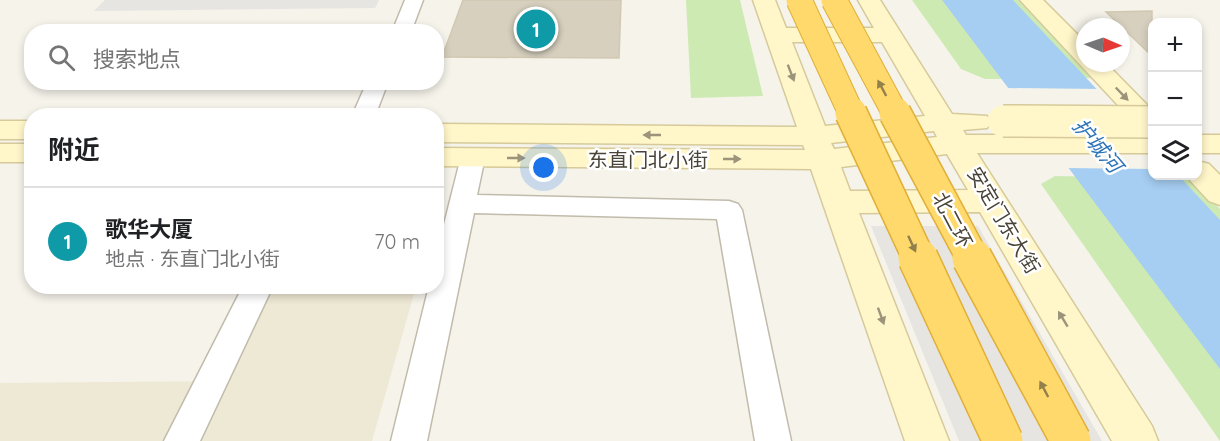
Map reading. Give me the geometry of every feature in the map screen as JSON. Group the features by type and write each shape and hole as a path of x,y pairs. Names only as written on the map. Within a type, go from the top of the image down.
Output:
{"highway":[{"path":"799,0 1003,441"},
{"name":"北二环","path":"834,0 1071,441"}],"street":[{"path":"404,24 414,0"},
{"path":"764,0 927,441"},
{"name":"安定门东大街","path":"869,0 993,201 1136,441"},
{"path":"1030,0 1076,47"},
{"path":"1043,0 1076,28"},
{"path":"777,35 891,35"},
{"path":"1101,72 1148,119"},
{"path":"1127,72 1148,90"},
{"path":"367,108 374,90"},
{"path":"820,148 950,133 1010,132 1148,123"},
{"path":"0,130 24,130"},
{"path":"1010,132 1148,144"},
{"name":"东直门北小街","path":"444,133 820,148"},
{"path":"1209,143 1220,194"},
{"name":"东直门北小街","path":"444,157 820,148"},
{"path":"0,153 24,153"},
{"path":"444,284 473,157"},
{"path":"840,202 993,201"},
{"path":"462,204 729,210 773,441"},
{"path":"182,441 254,294"},
{"path":"409,441 442,294"}],"shaded area":[{"path":"105,0 379,0 375,8 94,11"},
{"path":"871,226 978,226 1102,441 959,441"},
{"path":"268,294 414,294 372,441 0,441 0,383 225,381"}],"green space":[{"path":"686,0 740,0 763,96 691,98"},
{"path":"912,0 1023,0 1076,57 1076,72 1090,72 1096,78 985,79 961,69"},
{"path":"1055,176 1193,180 1220,209 1220,441 1041,184"}],"water":[{"name":"护城河","path":"942,0 1013,0 1076,67 1076,72 1081,72 1148,144 1148,180 1183,180 1220,220 1220,369"}],"pier":[{"path":"1005,88 1101,89 1148,139 1148,169 1065,168"}],"building":[{"path":"463,0 621,0 619,58 444,57"},
{"path":"1152,11 1152,18 1148,18 1148,52 1130,35 1130,18 1112,18 1106,12"}],"place":[{"name":"歌华大厦","path":"536,29"}]}
